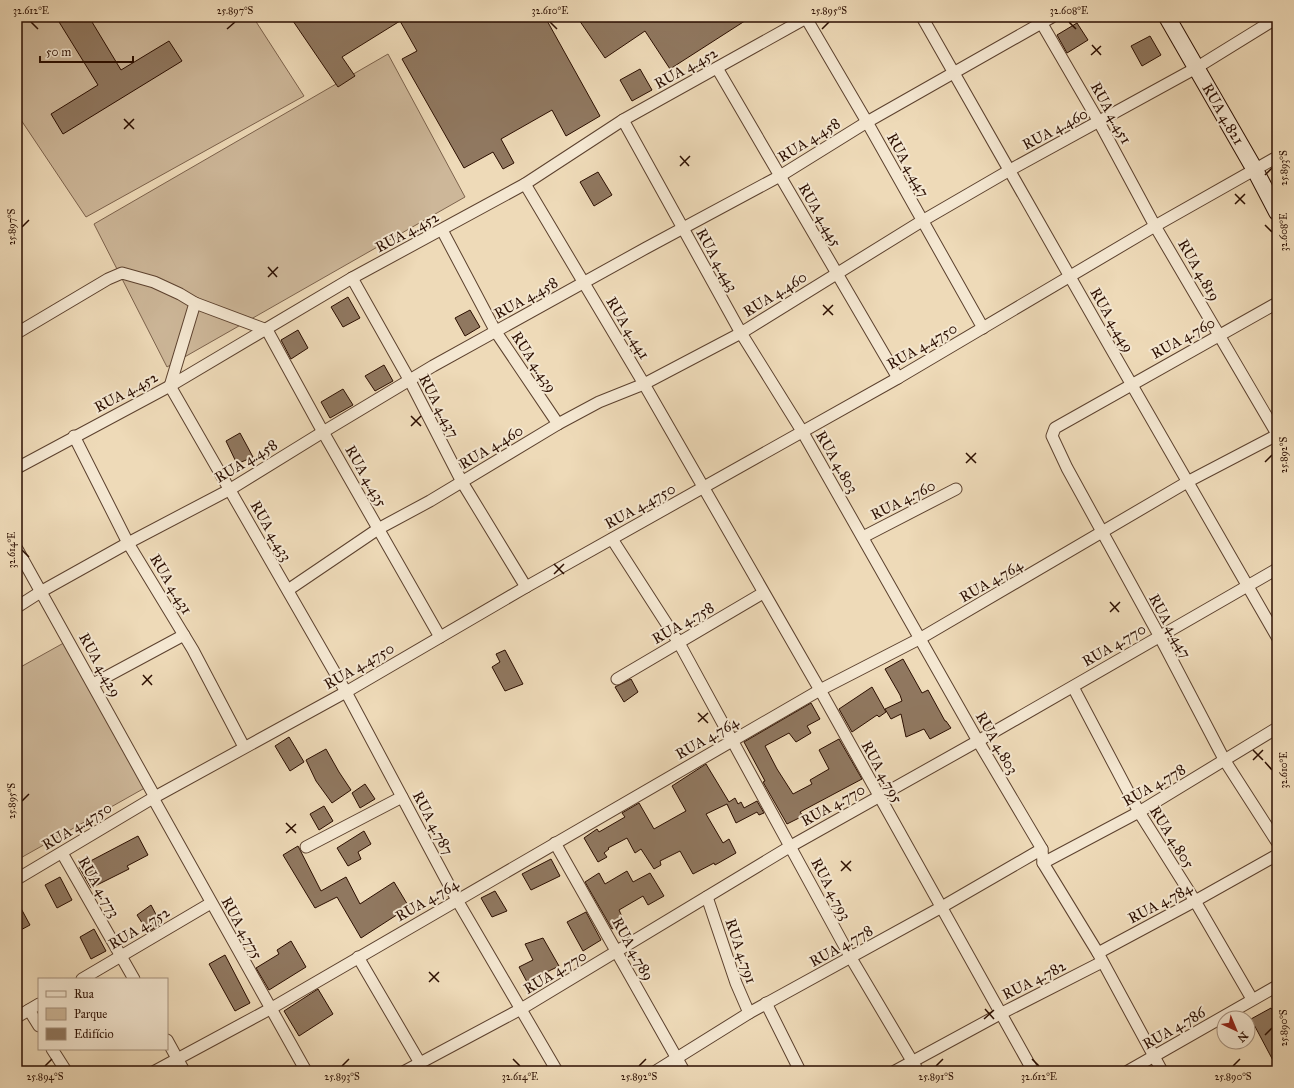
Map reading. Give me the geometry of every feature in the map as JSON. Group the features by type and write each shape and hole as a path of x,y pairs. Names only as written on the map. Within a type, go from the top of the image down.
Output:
{"street":[{"name":"RUA 4.452","path":"17,468 74,436 170,386 267,330 352,278 525,184 623,120 807,17"},
{"name":"RUA 4.447","path":"807,17 982,328"},
{"name":"RUA 4.449","path":"922,17 1010,170 1069,277 1189,481 1277,637"},
{"name":"RUA 4.458","path":"17,607 42,591 128,543 229,490 323,432 496,332 780,176 867,122 1040,20 1052,17"},
{"name":"RUA 4.821","path":"1167,17 1255,170 1277,212"},
{"name":"RUA 4.460","path":"288,590 378,529 462,482 558,424 599,402 644,384 741,333 922,221 1010,170 1196,68 1277,18"},
{"name":"RUA 4.451","path":"1040,20 1099,122 1155,226"},
{"name":"RUA 4.445","path":"717,68 898,378"},
{"name":"RUA 4.443","path":"623,120 741,333 802,431"},
{"name":"RUA 4.4750","path":"17,879 154,797 346,692 526,587 898,378 1155,226 1277,157"},
{"name":"RUA 4.441","path":"525,184 644,384 703,488"},
{"name":"RUA 4.819","path":"1155,226 1277,434"},
{"name":"RUA 4.439","path":"442,230 496,332 558,424"},
{"path":"17,333 108,279 122,273 154,282 180,294 194,303 267,330"},
{"name":"RUA 4.437","path":"352,278 410,381 462,482 526,587"},
{"path":"170,386 194,303"},
{"name":"RUA 4.760","path":"1063,424 1131,384 1277,303"},
{"name":"RUA 4.435","path":"267,330 323,432 440,636"},
{"name":"RUA 4.433","path":"170,386 346,692"},
{"name":"RUA 4.447","path":"1063,424 1053,430 1052,436 1102,534 1160,637 1225,761 1277,842"},
{"name":"RUA 4.803","path":"802,431 921,638 978,741 1042,849 1043,863 1100,957 1162,1071"},
{"name":"RUA 4.764","path":"155,1071 270,1009 820,690 921,638 1102,534 1189,481 1277,434"},
{"name":"RUA 4.431","path":"74,436 128,543 184,635 244,747"},
{"name":"RUA 4.795","path":"703,488 820,690 878,797 1032,1071"},
{"name":"RUA 4.760","path":"863,537 956,489"},
{"name":"RUA 4.793","path":"612,539 679,643 851,958 918,1071"},
{"name":"RUA 4.429","path":"17,548 154,797"},
{"name":"RUA 4.770","path":"406,1071 521,1009 618,952 791,846 978,741 1277,569"},
{"name":"RUA 4.758","path":"617,679 764,593"},
{"path":"93,684 184,635"},
{"name":"RUA 4.805","path":"1073,686 1139,812 1195,901 1252,1000"},
{"name":"RUA 4.787","path":"346,692 457,900 557,1071"},
{"name":"RUA 4.778","path":"1043,863 1139,812 1277,728"},
{"name":"RUA 4.775","path":"154,797 211,903 306,1071"},
{"path":"306,847 402,797"},
{"name":"RUA 4.789","path":"555,843 684,1071"},
{"name":"RUA 4.778","path":"656,1071 749,1013 851,958 1042,849"},
{"name":"RUA 4.773","path":"62,853 133,978"},
{"name":"RUA 4.784","path":"1100,957 1277,855"},
{"name":"RUA 4.791","path":"707,897 736,984 749,1013"},
{"name":"RUA 4.752","path":"84,978 211,903"},
{"path":"358,957 420,1063"},
{"name":"RUA 4.782","path":"895,1071 1000,1014 1100,957"},
{"name":"RUA 4.786","path":"1128,1071 1277,986"},
{"path":"766,1004 800,1071"},
{"path":"17,1017 34,1007 38,1022"},
{"path":"168,1042 184,1071"},
{"path":"53,1050 66,1071"}],"green space":[{"path":"17,17 253,17 304,96 86,217 17,114"},
{"path":"388,54 465,197 167,367 94,224"},
{"path":"69,640 150,785 17,860 17,669"}],"building":[{"path":"56,17 89,17 121,70 169,41 182,61 63,134 51,114 98,85"},
{"path":"300,17 545,17 600,116 566,136 552,110 501,139 514,163 503,169 493,152 464,168 402,59 417,51 400,21 342,57 355,76 338,87 293,21"},
{"path":"577,17 751,17 670,69 645,31 605,58"},
{"path":"1077,23 1088,40 1067,53 1057,35"},
{"path":"1150,36 1161,55 1142,66 1131,46"},
{"path":"640,69 652,90 632,101 620,80"},
{"path":"598,172 612,195 594,206 580,182"},
{"path":"348,297 360,318 343,327 331,307"},
{"path":"470,310 480,327 465,336 455,318"},
{"path":"298,330 308,348 291,359 281,340"},
{"path":"384,365 393,381 375,391 365,376"},
{"path":"343,389 353,405 330,418 321,402"},
{"path":"240,433 253,457 237,464 226,441"},
{"path":"505,650 523,684 505,691 492,667 500,662 496,654"},
{"path":"903,659 922,693 928,690 945,721 951,728 930,739 924,729 906,737 901,714 891,719 885,709 902,701 885,669"},
{"path":"631,679 638,692 624,702 615,687"},
{"path":"872,687 886,712 879,717 877,715 852,732 839,709"},
{"path":"811,703 820,719 807,726 811,733 796,742 789,733 765,746 777,769 793,794 812,784 810,780 829,769 819,750 839,739 862,779 800,812 803,816 787,824 763,782 765,781 744,742"},
{"path":"289,737 304,762 290,771 275,746"},
{"path":"326,749 351,790 332,803 316,781 306,760"},
{"path":"706,764 729,802 735,798 738,804 741,802 744,808 757,801 764,813 759,815 757,812 736,823 727,804 706,814 723,843 729,839 736,853 715,865 714,863 693,874 680,851 660,861 661,865 654,869 641,849 635,853 627,838 608,848 609,849 604,853 607,857 598,862 584,838 597,829 599,832 625,817 622,813 639,803 654,829 686,811 672,786"},
{"path":"365,784 375,799 360,808 352,793"},
{"path":"324,806 333,821 319,830 310,814"},
{"path":"364,831 371,844 358,852 361,859 348,866 337,848"},
{"path":"138,836 148,855 127,866 129,869 91,888 79,867"},
{"path":"298,846 321,891 346,877 360,904 394,882 409,907 361,938 337,897 315,908 283,855"},
{"path":"551,859 560,876 531,890 522,874"},
{"path":"627,871 633,882 650,873 664,896 648,905 643,896 619,910 624,921 612,929 585,882 599,873 605,884"},
{"path":"60,877 72,900 57,908 45,885"},
{"path":"495,891 507,911 492,917 481,898"},
{"path":"17,901 30,925 17,932"},
{"path":"151,905 161,924 148,932 137,915"},
{"path":"586,912 601,940 583,951 567,922"},
{"path":"94,929 106,951 91,959 80,937"},
{"path":"543,938 559,966 527,982 519,967 533,960 525,944"},
{"path":"291,941 306,967 269,990 256,968 279,954 277,950"},
{"path":"225,955 250,1003 235,1011 209,964"},
{"path":"318,989 333,1014 299,1036 284,1011"},
{"path":"1271,1008 1277,1018 1277,1068 1256,1028 1256,1016"}]}
